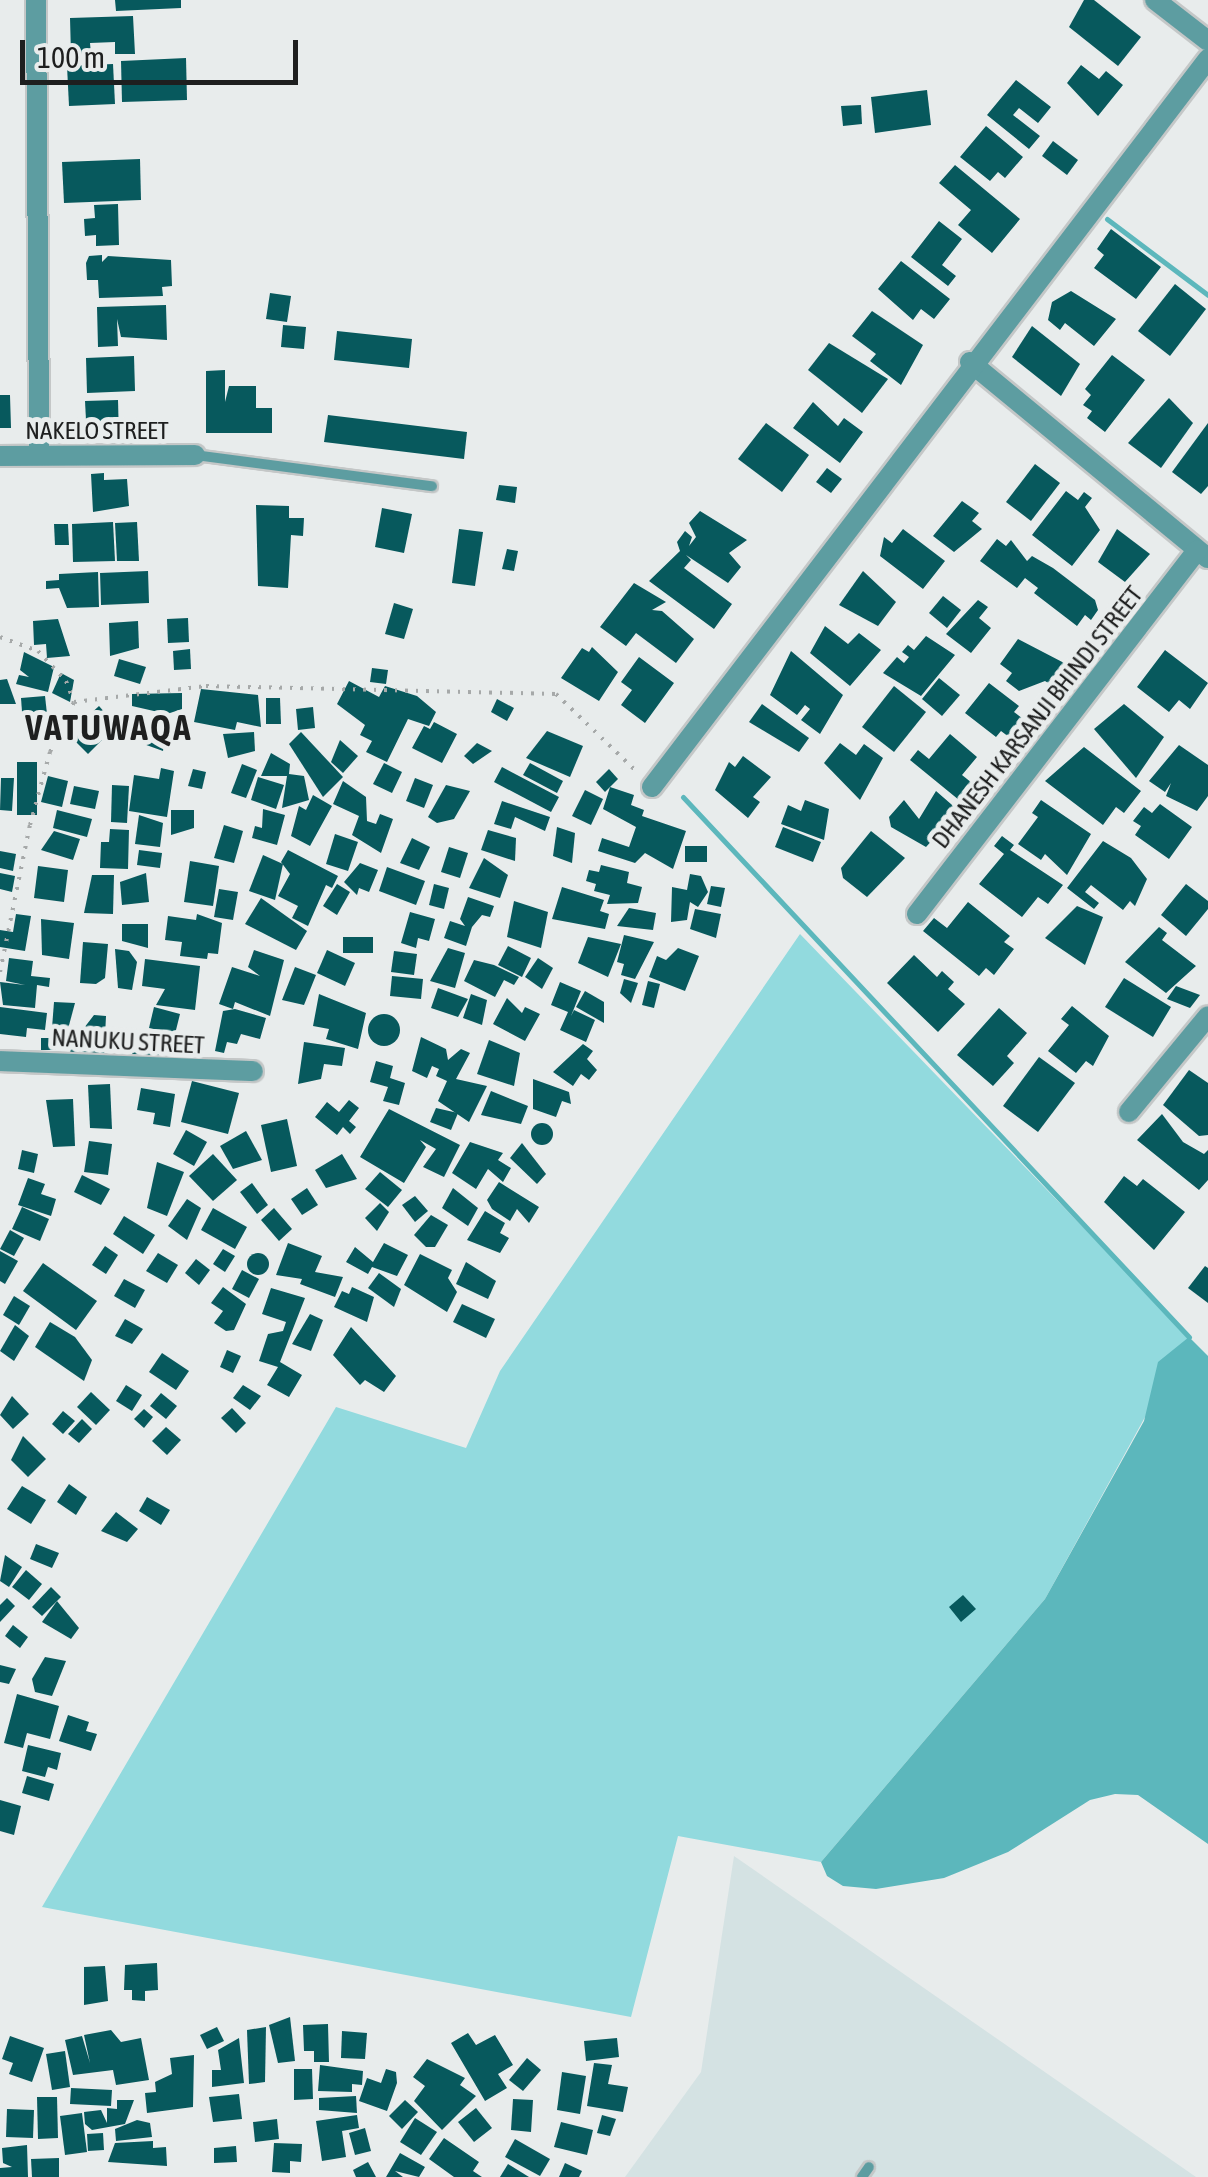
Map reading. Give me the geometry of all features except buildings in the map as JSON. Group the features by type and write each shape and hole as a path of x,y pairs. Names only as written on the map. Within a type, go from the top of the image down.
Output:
{"street":[{"path":"36,0 39,455"},
{"path":"1155,0 1208,41"},
{"path":"652,786 970,362 1208,59"},
{"path":"970,362 1202,554"},
{"name":"NAKELO STREET","path":"0,456 195,455"},
{"name":"DHANESH KARSANJI BHINDI STREET","path":"917,914 1202,554"},
{"path":"1129,1112 1208,1016"},
{"name":"NANUKU STREET","path":"0,1060 253,1071"}],"lane":[{"path":"195,455 432,486"}],"path":[{"path":"0,636 38,651 66,681 74,702 50,752 30,825 0,972"},
{"path":"74,702 206,686 556,694 652,786"}],"shaded area":[{"path":"800,934 1189,1337 1045,1599 821,1862 678,1836 631,2017 42,1907 336,1407 466,1448 500,1371"},
{"path":"1189,1337 1208,1356 1208,1844 1138,1795 1115,1794 1090,1800 1008,1852 944,1878 876,1889 843,1886 827,1876 821,1862 1045,1599 1144,1421 1158,1362"},
{"path":"734,1856 1196,2177 625,2177 701,2072"}],"waterway":[{"path":"1107,219 1208,295"},
{"path":"683,797 1189,1337"}],"district":[{"name":"VATUWAQA","path":"109,727"}]}
